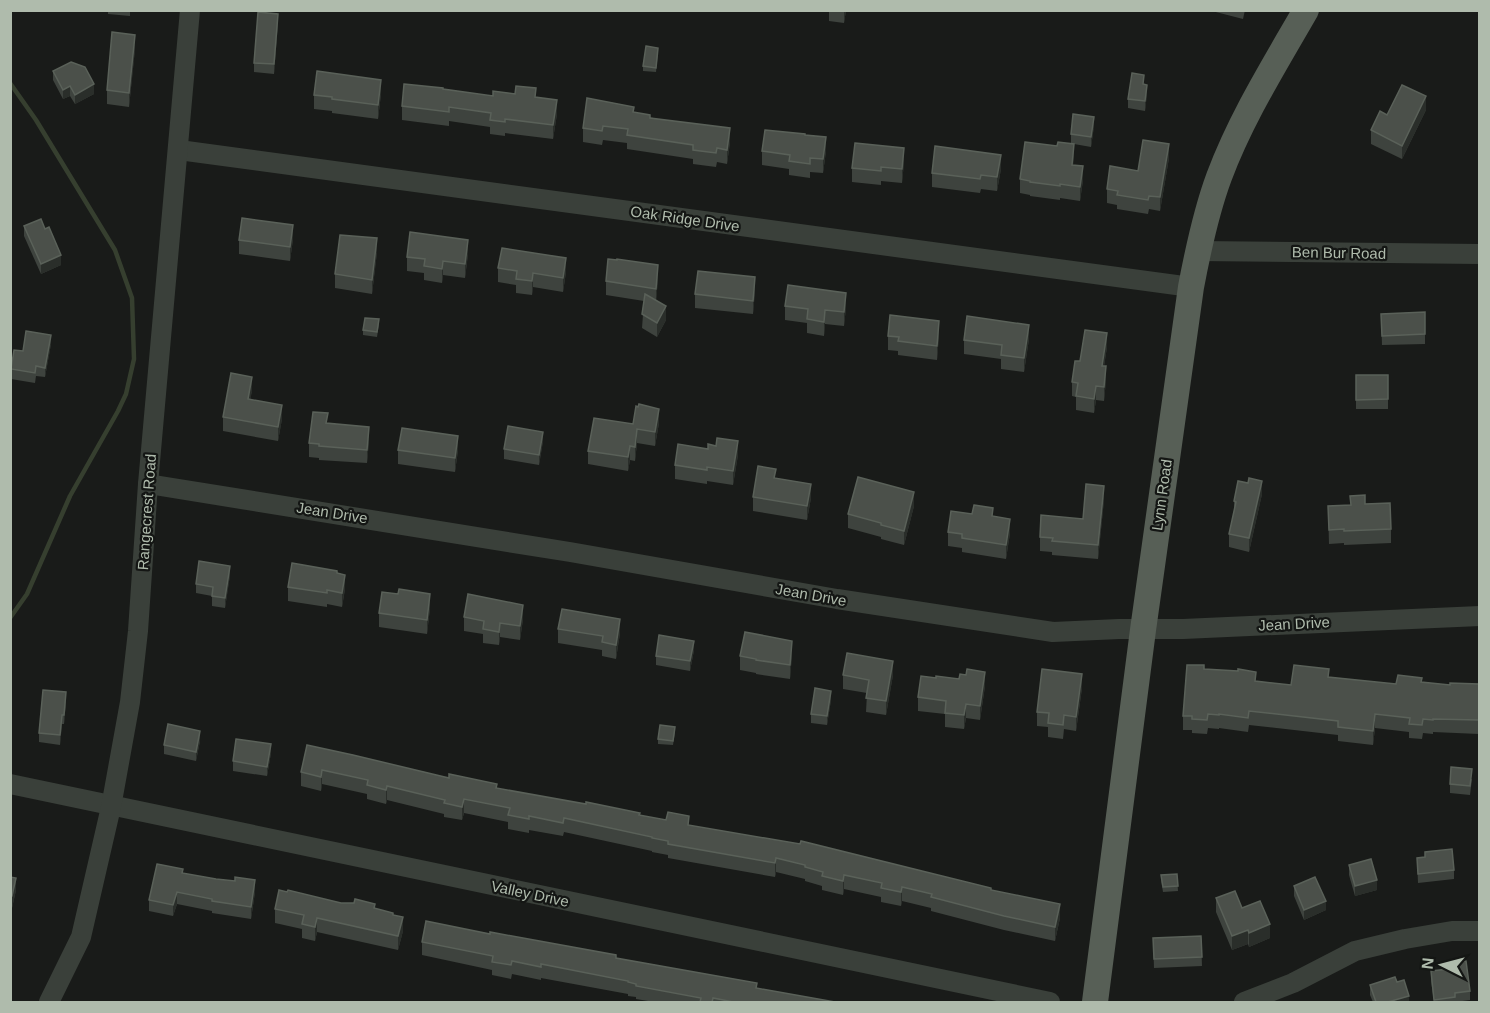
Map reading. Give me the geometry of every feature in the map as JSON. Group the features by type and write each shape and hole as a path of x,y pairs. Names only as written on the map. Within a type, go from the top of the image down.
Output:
{"main road":[{"name":"Lynn Road","path":"1095,1002 1143,630 1198,251 1219,178 1242,123 1306,10"}],"street":[{"name":"Rangecrest Road","path":"49,1002 81,937 111,807 130,702 138,631 148,484 190,10"},
{"name":"Oak Ridge Drive","path":"179,150 1191,287"},
{"name":"Ben Bur Road","path":"1198,251 1479,254"},
{"name":"Jean Drive","path":"148,484 570,552 837,600 1053,632 1183,629 1479,616"},
{"name":"Valley Drive","path":"10,784 1050,1002"},
{"path":"1244,1002 1293,983 1355,951 1452,931 1479,931"}],"building":[{"path":"258,12 278,14 274,64 254,63"},
{"path":"112,32 135,35 129,93 107,90"},
{"path":"646,46 658,48 656,68 643,66"},
{"path":"71,62 85,67 94,84 75,95 70,86 63,90 53,71"},
{"path":"317,71 381,80 378,105 314,95"},
{"path":"1132,73 1144,75 1143,84 1147,85 1145,101 1128,99"},
{"path":"404,84 493,96 493,91 515,94 516,86 536,88 535,97 557,100 553,125 505,119 505,122 490,120 491,113 449,107 449,112 402,106"},
{"path":"1402,85 1426,96 1402,146 1371,130 1380,111 1387,115"},
{"path":"587,98 634,107 633,112 650,115 650,118 730,128 727,150 717,148 716,153 693,150 693,145 627,135 628,129 603,126 602,131 583,128"},
{"path":"1073,114 1094,117 1091,137 1071,134"},
{"path":"765,130 826,137 823,159 810,158 810,164 789,161 790,155 762,151"},
{"path":"1143,140 1169,144 1160,197 1149,196 1148,200 1117,195 1118,191 1107,189 1110,166 1138,171"},
{"path":"1025,142 1057,146 1058,142 1074,144 1072,165 1083,166 1080,187 1020,179"},
{"path":"855,143 904,148 902,169 881,167 881,171 852,168"},
{"path":"935,146 1001,155 997,177 981,175 980,179 932,173"},
{"path":"242,218 293,225 290,247 239,240"},
{"path":"41,219 45,229 49,227 61,255 41,264 24,226"},
{"path":"410,232 468,240 465,264 443,261 442,269 424,266 425,259 407,257"},
{"path":"340,235 377,238 372,280 335,274"},
{"path":"502,248 566,258 563,278 533,273 532,281 516,279 517,271 498,268"},
{"path":"608,259 658,265 656,289 606,281"},
{"path":"698,271 755,277 753,301 695,294"},
{"path":"788,285 846,293 844,312 825,310 824,322 807,319 808,309 785,306"},
{"path":"645,294 666,306 657,323 642,314"},
{"path":"1425,312 1425,334 1382,336 1381,314"},
{"path":"890,315 939,321 937,346 898,341 899,337 888,336"},
{"path":"967,316 1029,325 1024,358 1001,355 1002,345 964,340"},
{"path":"365,318 379,319 377,332 363,330"},
{"path":"1085,330 1107,333 1102,366 1106,366 1104,387 1096,386 1094,399 1076,396 1078,383 1072,382 1075,361 1080,361"},
{"path":"26,331 51,335 45,368 36,366 35,373 11,369 14,350 23,351"},
{"path":"231,373 252,377 248,399 282,405 278,427 223,417"},
{"path":"1356,375 1388,375 1388,399 1356,400"},
{"path":"639,404 659,409 655,432 637,429 635,447 630,446 628,457 588,451 594,418 633,424 636,406 638,407"},
{"path":"313,412 328,413 326,423 369,427 367,450 309,443"},
{"path":"508,426 543,432 539,455 504,449"},
{"path":"402,428 458,436 455,458 398,450"},
{"path":"717,438 738,441 733,471 675,465 678,444 708,449 708,444 716,446"},
{"path":"758,466 776,469 774,478 811,484 807,506 753,497"},
{"path":"858,477 914,492 904,531 848,514"},
{"path":"1249,478 1262,481 1249,538 1229,534 1238,481 1248,483"},
{"path":"1086,484 1104,486 1098,545 1052,541 1053,538 1040,537 1041,515 1083,519"},
{"path":"1365,495 1365,504 1390,503 1391,529 1329,530 1328,506 1351,505 1350,496"},
{"path":"974,505 993,508 992,516 1010,519 1006,545 962,538 962,534 948,532 951,511 972,514"},
{"path":"199,561 230,566 225,598 212,596 213,587 196,584"},
{"path":"292,563 337,571 345,575 342,593 288,587"},
{"path":"399,589 430,594 427,620 379,613 382,592 398,594"},
{"path":"468,594 523,605 520,626 500,623 499,632 483,629 484,621 464,617"},
{"path":"562,609 620,619 616,645 602,642 603,636 558,629"},
{"path":"745,632 792,641 790,665 740,656"},
{"path":"659,635 694,641 690,661 656,656"},
{"path":"847,653 893,661 886,701 866,698 869,680 843,675"},
{"path":"1187,665 1204,665 1204,669 1238,671 1238,669 1256,672 1255,681 1291,685 1294,665 1329,669 1328,677 1396,684 1398,675 1422,678 1421,682 1450,685 1450,683 1479,684 1479,720 1423,719 1422,725 1409,724 1410,718 1375,714 1373,731 1338,727 1338,721 1249,711 1248,718 1208,714 1207,720 1192,719 1192,716 1183,716"},
{"path":"967,669 985,672 980,706 966,704 964,715 945,713 946,701 918,697 921,676 959,679 960,674 966,675"},
{"path":"1042,669 1082,674 1076,717 1064,715 1063,725 1048,723 1049,713 1037,712"},
{"path":"815,688 831,691 827,716 811,714"},
{"path":"43,690 66,692 60,735 39,733"},
{"path":"168,724 200,731 196,752 164,745"},
{"path":"660,725 675,727 673,741 658,739"},
{"path":"236,739 271,744 267,767 233,761"},
{"path":"307,745 449,778 449,774 497,784 496,788 586,804 586,802 640,813 639,815 666,820 668,812 689,816 688,825 800,844 801,841 991,888 991,890 1060,904 1055,927 931,897 932,894 902,887 901,892 881,888 882,883 844,875 843,881 822,876 823,872 776,858 775,863 668,844 668,841 652,837 564,818 563,823 529,816 529,819 508,815 510,808 464,799 462,807 444,803 445,800 387,786 386,790 367,785 368,780 322,770 321,777 301,772"},
{"path":"1451,767 1472,769 1470,786 1450,784"},
{"path":"1452,849 1454,870 1418,874 1417,858 1425,857 1425,852"},
{"path":"1371,859 1377,880 1355,886 1349,865"},
{"path":"157,864 183,869 182,873 216,879 235,881 235,877 255,880 251,907 212,901 212,899 177,892 173,905 149,900"},
{"path":"1177,874 1178,886 1163,887 1161,875"},
{"path":"10,877 16,878 12,896 10,896"},
{"path":"1315,877 1326,901 1304,910 1294,886"},
{"path":"279,890 287,892 288,890 341,903 354,903 355,899 375,904 374,908 403,917 398,936 317,918 315,927 302,924 304,915 275,909"},
{"path":"1235,891 1242,908 1260,901 1270,924 1249,933 1248,930 1232,936 1216,898"},
{"path":"426,921 616,955 616,958 757,983 756,988 835,1002 733,1002 713,998 712,1002 700,1002 701,998 541,964 541,967 512,961 511,965 492,962 493,956 422,942"},
{"path":"1201,936 1202,957 1154,959 1153,938"},
{"path":"1466,961 1470,991 1455,993 1455,997 1434,1000 1431,971 1449,969 1448,964"},
{"path":"1395,977 1397,982 1404,980 1409,996 1388,1002 1376,1002 1370,985"}],"waterway":[{"path":"10,83 36,120 115,250 132,298 134,359 126,394 118,411 70,496 27,594 10,618"}]}
